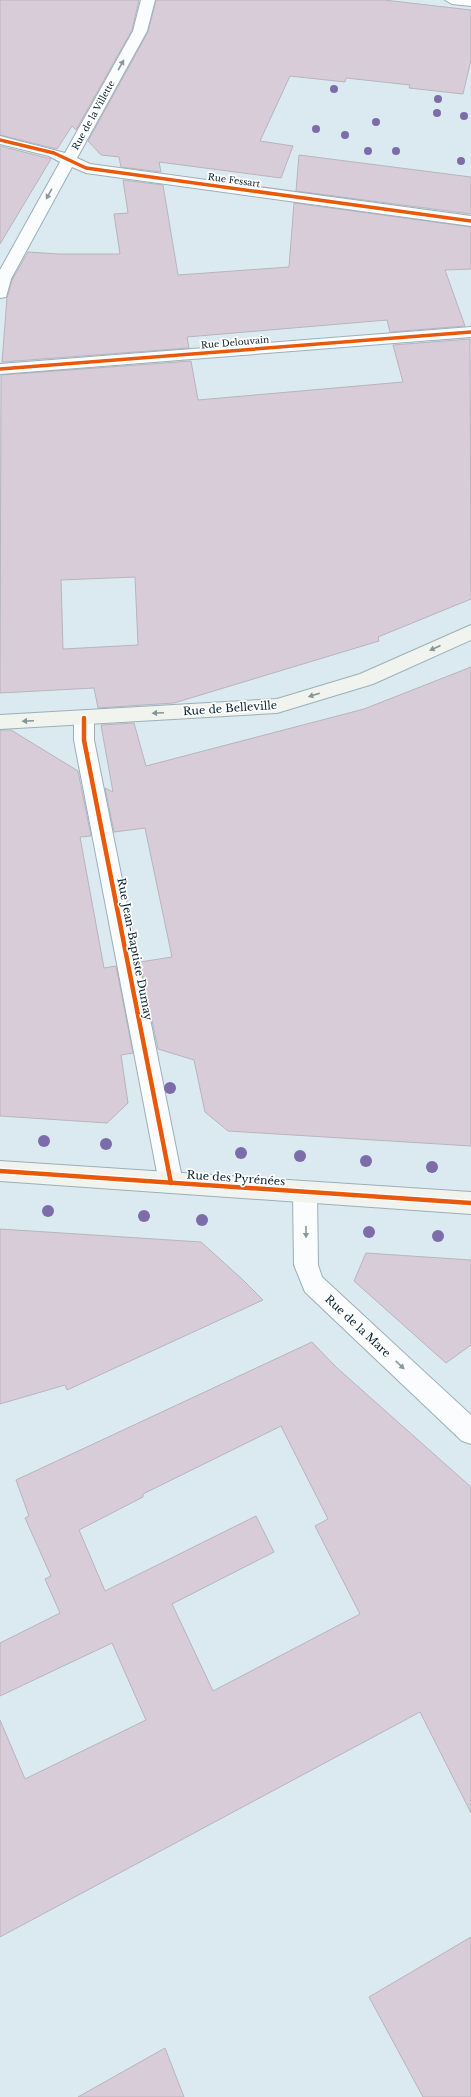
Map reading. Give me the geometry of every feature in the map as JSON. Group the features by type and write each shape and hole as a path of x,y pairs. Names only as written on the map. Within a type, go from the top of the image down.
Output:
{"main road":[{"name":"Rue de Belleville","path":"0,722 277,706 366,679 471,632"},
{"name":"Rue des Pyrénées","path":"0,1171 305,1193 471,1203"}],"street":[{"name":"Rue de la Villette","path":"0,293 3,279 140,31 148,0"},
{"path":"452,0 471,2"},
{"name":"Rue Fessart","path":"0,140 54,153 86,168 471,221"},
{"name":"Rue Delouvain","path":"0,369 471,332"},
{"name":"Rue Jean-Baptiste Dumay","path":"84,718 84,740 171,1183"},
{"name":"Rue de la Mare","path":"305,1193 306,1265 313,1284 471,1432"}],"building":[{"path":"0,0 139,0 132,30 76,130 72,126 57,149 0,135"},
{"path":"156,0 384,0 471,10 471,60 463,94 409,88 410,85 346,78 345,82 290,76 260,141 293,146 281,178 159,162 161,172 121,167 119,157 101,155 88,141 148,32"},
{"path":"0,146 51,159 0,244"},
{"path":"299,155 471,177 471,214 296,191"},
{"path":"123,180 163,185 178,275 289,267 294,203 471,227 471,269 445,270 465,326 390,332 387,320 187,337 189,348 2,362 7,298 12,280 28,252 59,254 120,254 114,214 128,213"},
{"path":"470,339 471,599 378,637 379,641 174,703 98,708 94,688 0,693 1,375 191,361 198,400 403,382 393,345","holes":["135,577 138,645 63,649 61,580"]},
{"path":"471,667 471,1146 228,1131 205,1112 194,1060 158,1049 140,962 172,957 145,828 114,832 105,788 113,792 101,725 134,723 146,766 364,709"},
{"path":"0,730 11,730 78,771 91,836 80,837 104,968 116,966 133,1053 121,1055 128,1103 107,1123 0,1116"},
{"path":"0,1229 201,1242 263,1300 67,1390 65,1385 0,1404"},
{"path":"366,1253 471,1260 471,1345 446,1363 354,1281"},
{"path":"312,1342 336,1367 471,1487 471,1813 420,1712 0,1937 0,1720 25,1779 146,1720 112,1643 0,1696 0,1643 60,1613 45,1579 51,1576 25,1518 29,1516 16,1480","holes":["281,1426 328,1519 315,1526 360,1614 213,1691 172,1604 274,1552 256,1516 105,1591 79,1530 143,1497 143,1494"]},
{"path":"471,1937 471,2097 423,2097 369,1997"},
{"path":"165,2048 184,2097 78,2097"}],"cycle path":[{"path":"0,140 54,153 86,168 471,221"},
{"path":"0,369 471,332"},
{"path":"84,718 84,740 171,1183"},
{"path":"0,1171 471,1203"}]}
